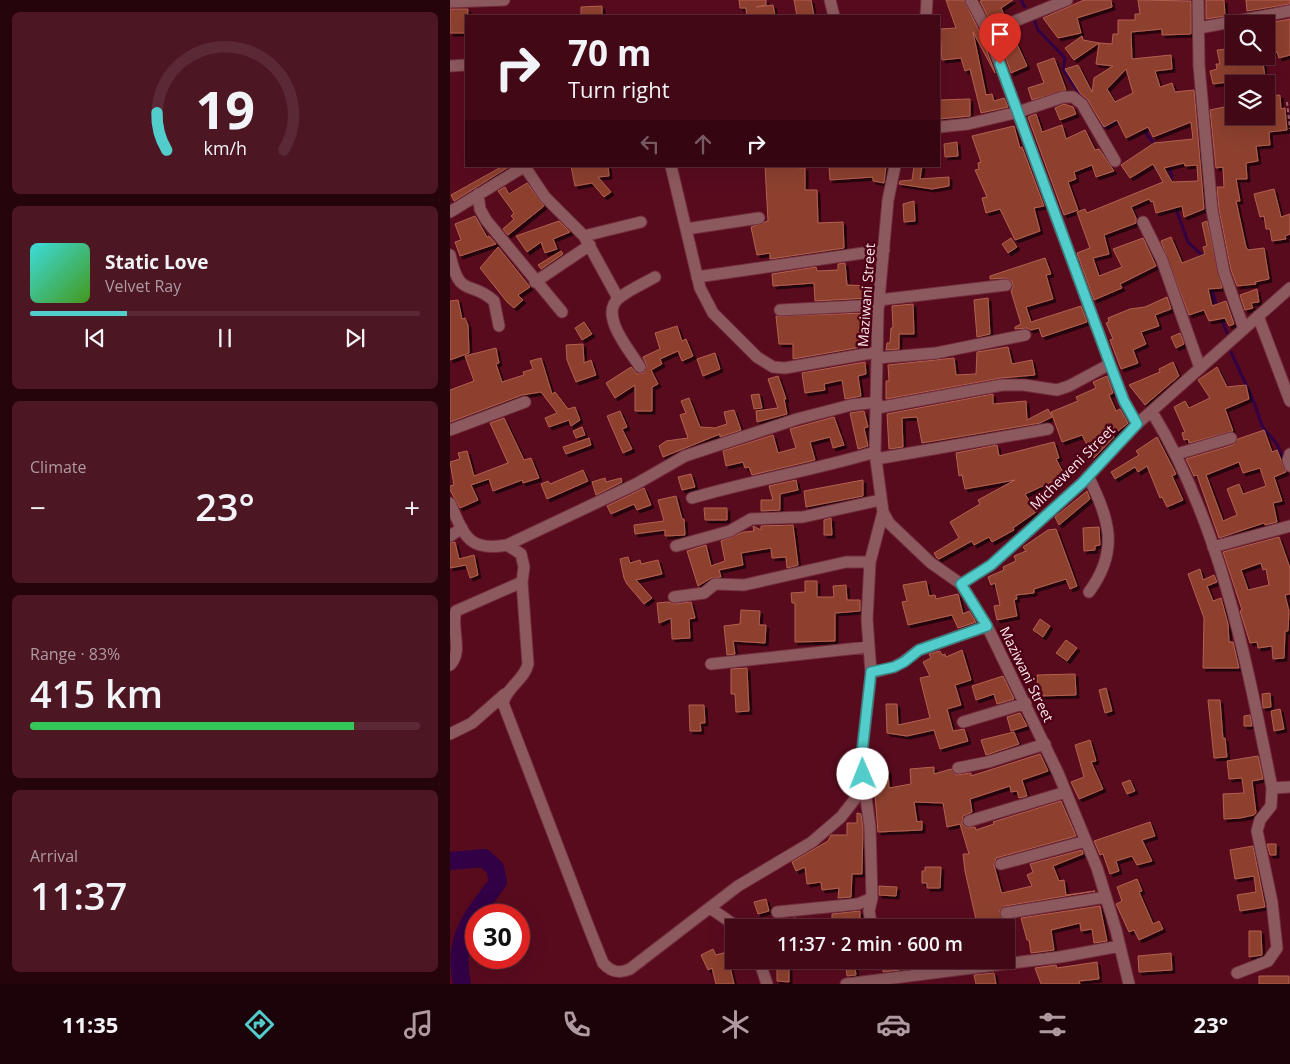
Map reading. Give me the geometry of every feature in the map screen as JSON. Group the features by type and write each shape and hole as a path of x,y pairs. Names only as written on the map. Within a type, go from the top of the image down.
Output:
{"street":[{"path":"450,2 504,0"},
{"path":"830,0 834,15"},
{"path":"926,15 927,0"},
{"path":"971,0 988,32 1124,401 1137,424"},
{"path":"988,32 1067,0"},
{"path":"1198,0 1199,66 1212,210 1224,272 1244,329"},
{"path":"1199,28 1290,12"},
{"path":"940,127 968,124 1018,112 1063,97 1076,98 1082,104 1115,161"},
{"path":"450,212 523,167"},
{"path":"526,167 545,197 587,241 618,298"},
{"path":"671,167 700,288 713,313 757,357 772,367 877,355 929,354 1025,335"},
{"name":"Maziwani Street","path":"895,167 888,200 879,303 877,355 876,456 883,512 889,523 931,563 961,584 987,626 1045,744 1086,841 1106,897 1129,984"},
{"path":"478,194 480,209 486,220 535,282 562,312"},
{"path":"686,229 760,218"},
{"path":"535,282 587,241 641,222"},
{"path":"1143,222 1162,260 1200,368"},
{"path":"697,277 884,250"},
{"path":"450,255 454,272 460,283 494,301 500,326"},
{"path":"640,367 613,321 613,307 618,298 655,277"},
{"path":"780,310 879,303 1006,285"},
{"name":"Micheweni Street","path":"961,584 991,565 1088,476 1137,424 1290,288"},
{"path":"1258,316 1290,401"},
{"path":"450,502 471,542 482,547 507,545 636,484 685,456 797,418 851,405 877,405 1002,385 1024,385 1057,390 1069,386 1110,364"},
{"path":"450,430 525,402"},
{"path":"1152,412 1177,454 1213,547 1236,620 1272,788 1271,806 1267,814 1260,820 1257,831 1272,902 1276,948 1268,961 1237,973"},
{"path":"692,498 751,481 848,460 1048,429"},
{"path":"1177,454 1231,438"},
{"path":"1290,454 1290,466"},
{"path":"1088,476 1104,508 1109,538 1104,568 1089,592"},
{"path":"676,546 730,531 751,520 804,517 880,500"},
{"path":"870,919 869,912 872,898 870,827 861,761 871,672 868,647 870,562 883,512"},
{"path":"1213,547 1290,526"},
{"path":"450,536 462,528"},
{"path":"450,734 472,723 505,694 523,675 528,664 522,582 524,567 521,554 507,545"},
{"path":"674,597 704,593 715,584 744,584 846,562 870,562"},
{"path":"450,665 455,655 451,623 456,611 522,582"},
{"path":"871,672 894,667 919,650 987,626"},
{"path":"711,664 868,647"},
{"path":"505,694 503,703 509,724 603,963 608,968 618,972 630,969 765,869 818,838 841,817 865,786"},
{"path":"963,722 1026,703"},
{"path":"958,768 988,762 1045,744"},
{"path":"1272,788 1290,787"},
{"path":"969,821 1066,792"},
{"path":"1001,864 1086,841"},
{"path":"1006,913 1106,897"},
{"path":"777,912 858,904 872,898"},
{"path":"710,908 726,919"},
{"path":"846,984 1060,957 1120,946"},
{"path":"763,969 767,984"},
{"path":"916,969 918,974"}],"path":[{"path":"1287,102 1290,129"}],"building":[{"path":"739,0 766,0 766,5 756,7 773,5 775,15 747,15 746,8 740,8"},
{"path":"794,0 811,0 814,15 797,15"},
{"path":"946,0 964,0 981,35 995,73 973,32 986,95 992,94 994,101 1004,98 1008,107 981,113 970,69 965,71 961,58 942,60 940,29 956,28"},
{"path":"1013,0 1001,8 1005,17 991,23 980,1"},
{"path":"1084,0 1111,0 1112,7 1077,18 1081,33 1058,38 1043,18"},
{"path":"1138,0 1191,1 1191,34 1162,35 1162,29 1131,32 1132,59 1171,55 1172,69 1155,71 1160,87 1172,83 1175,92 1194,90 1204,209 1184,217 1182,206 1156,213 1153,201 1151,202 1149,199 1131,207 1136,223 1104,235 1109,254 1093,258 1099,276 1122,267 1113,249 1143,238 1156,266 1120,284 1122,288 1094,300 1077,253 1090,248 1077,212 1085,209 1087,213 1163,182 1153,164 1130,178 1121,165 1154,143 1193,139 1191,122 1153,137 1148,127 1126,138 1117,120 1104,127 1088,100 1080,93 1065,69 1078,65 1092,92 1094,78 1113,66 1096,64 1099,43 1112,44 1113,34 1118,34 1118,20 1135,20 1135,14 1140,14","holes":["1126,69 1133,93 1115,102 1107,89","1184,163 1185,166 1197,165 1198,181 1172,182 1164,168"]},
{"path":"1206,0 1224,0 1225,16 1206,19"},
{"path":"1246,0 1290,0 1290,4 1247,11"},
{"path":"602,6 602,15 581,15 581,7"},
{"path":"450,9 468,9 468,15 465,15 465,33 450,33"},
{"path":"1290,19 1290,55 1279,58 1277,52 1275,53 1275,22"},
{"path":"1011,31 1027,66 1011,73 998,36"},
{"path":"1082,36 1083,40 1099,43 1074,60 1065,48"},
{"path":"1225,49 1225,65 1263,65 1265,75 1225,75 1225,82 1213,84 1210,71 1217,69 1216,64 1220,64 1217,50"},
{"path":"1054,58 1066,90 1032,100 1028,88 1044,83 1037,64"},
{"path":"1275,95 1280,95 1281,109 1285,108 1287,130 1269,132 1270,145 1256,146 1258,161 1246,163 1247,179 1236,179 1240,201 1236,201 1246,247 1248,250 1264,248 1269,279 1255,282 1256,284 1237,286 1231,270 1219,209 1217,187 1224,187 1223,167 1216,168 1210,110 1225,107 1225,125 1275,125"},
{"path":"970,99 970,116 940,119 940,100"},
{"path":"1064,104 1073,107 1076,114 1060,120 1055,108"},
{"path":"1036,114 1042,132 1062,125 1066,139 1085,130 1095,150 1099,149 1114,171 1096,177 1092,165 1074,172 1076,179 1068,182 1078,210 1064,215 1028,117"},
{"path":"1014,126 1020,148 1022,147 1044,206 1034,208 1040,231 1015,240 1000,209 986,213 982,198 987,197 975,170 979,169 978,163 981,162 972,136"},
{"path":"957,142 958,156 945,157 944,144"},
{"path":"501,167 508,167 454,201 451,195"},
{"path":"571,167 608,167 609,176 598,177 611,192 604,197 592,183 575,186"},
{"path":"765,167 805,168 805,190 817,190 818,223 843,222 844,248 770,259 770,253 757,255 751,227 768,221"},
{"path":"829,167 886,167 884,183 873,181 873,177 830,180"},
{"path":"914,167 922,167 920,179 949,177 949,186 932,189 899,184 900,181 912,180"},
{"path":"527,183 544,206 508,235 503,229 514,219 511,216 514,213 498,191 505,187 509,194"},
{"path":"1274,189 1281,217 1290,214 1290,234 1285,236 1286,239 1272,241 1270,229 1266,229 1264,216 1260,217 1254,194"},
{"path":"914,201 915,221 904,222 903,204"},
{"path":"475,216 487,237 489,236 496,244 460,256 455,242 461,240 455,224"},
{"path":"559,221 570,232 553,239 557,249 545,253 541,242 527,252 516,236"},
{"path":"1207,221 1222,288 1208,289 1212,306 1226,301 1234,324 1229,326 1225,318 1209,321 1204,310 1189,315 1161,241 1171,237 1182,263 1205,254 1203,247 1207,246 1202,223"},
{"path":"1011,238 1017,247 1008,253 1002,244"},
{"path":"498,247 530,287 518,295 523,300 514,308 480,268"},
{"path":"561,251 563,254 541,269 538,265"},
{"path":"1045,258 1051,274 1046,275 1053,299 1026,307 1031,322 1081,306 1087,322 1042,337 1039,328 1031,330 1027,328 1015,329 1015,327 1021,324 1011,291 1013,287 1012,281 1006,278 990,279 990,276"},
{"path":"845,263 847,285 870,286 869,298 815,301 814,283 773,286 772,274 816,267 817,271 838,270 838,264"},
{"path":"1257,289 1259,302 1251,303 1253,308 1245,310 1240,295"},
{"path":"1167,297 1171,309 1155,315 1159,326 1141,332 1146,344 1133,350 1138,363 1121,369 1110,340 1113,339 1106,323 1109,322 1108,318 1130,309 1145,307"},
{"path":"988,298 990,334 977,337 974,300"},
{"path":"458,300 462,319 465,318 468,325 469,353 450,360 450,301"},
{"path":"913,304 914,334 899,334 899,349 886,350 887,343 890,343 891,328 893,328 892,306"},
{"path":"867,313 867,346 793,359 793,344 779,344 776,316"},
{"path":"584,322 592,334 582,340 575,328"},
{"path":"677,326 682,341 686,339 693,356 682,361 678,351 660,359 662,364 651,370 658,384 652,387 652,411 635,411 635,385 615,398 606,383 631,367 637,374 644,373 647,366 643,357 660,349 655,333"},
{"path":"1180,333 1184,344 1176,348 1171,337"},
{"path":"583,344 584,363 591,360 596,375 576,382 567,360 566,345"},
{"path":"1008,347 1012,364 1032,360 1035,375 1001,378 886,399 886,381 889,381 888,365 954,358 956,375 976,374 977,352"},
{"path":"496,348 499,363 496,364 502,382 524,375 523,372 533,369 530,361 541,358 552,394 555,392 568,409 575,407 580,420 571,426 569,420 549,427 545,418 557,413 541,392 522,395 450,422 450,390 474,381 465,356"},
{"path":"715,353 720,369 703,376 697,359"},
{"path":"865,362 866,374 858,376 861,396 845,399 842,380 824,384 825,390 805,393 802,373"},
{"path":"1173,362 1179,376 1145,405 1129,385 1160,372 1159,369"},
{"path":"1217,367 1227,387 1246,385 1249,399 1225,409 1233,431 1189,443 1188,439 1184,440 1182,433 1185,432 1174,407 1185,401 1189,408 1210,398 1198,380"},
{"path":"778,376 786,399 784,399 787,414 757,422 756,411 778,408 768,379"},
{"path":"1107,376 1113,393 1109,395 1116,411 1120,409 1128,423 1113,435 1114,437 1094,458 1082,435 1062,442 1051,412 1078,401 1076,397 1096,388 1093,382"},
{"path":"759,394 762,408 754,409 751,395"},
{"path":"993,394 993,404 1026,401 1027,420 1048,409 1052,417 1040,423 922,443 917,417 902,418 903,447 889,449 887,414"},
{"path":"689,398 700,427 715,428 727,424 724,412 734,410 741,430 720,437 720,434 663,457 659,446 666,441 688,438 680,415 686,413 681,401"},
{"path":"620,411 627,427 622,429 632,449 623,453 607,416"},
{"path":"864,411 868,427 864,428 868,446 858,449 850,413"},
{"path":"834,417 844,445 833,448 830,437 810,442 815,460 752,475 749,467 745,468 743,462 726,466 723,451 773,435 778,453 796,448 790,429"},
{"path":"504,418 524,460 531,458 539,478 523,483 522,480 493,491 489,479 471,485 478,500 460,508 450,490 450,486 454,485 450,462 460,459 458,453 467,451 474,476 508,463 490,423"},
{"path":"582,427 585,435 576,438 573,431"},
{"path":"1264,430 1272,452 1277,450 1286,472 1274,477 1282,501 1273,503 1277,522 1265,525 1264,523 1219,538 1197,475 1194,476 1186,459 1233,445 1238,439","holes":["1239,462 1243,473 1260,468 1266,486 1243,494 1239,484 1227,489 1237,515 1223,521 1206,475"]},
{"path":"1157,437 1176,474 1172,476 1183,500 1167,507 1162,497 1160,498 1147,466 1138,472 1135,467 1115,479 1111,472 1139,455 1136,451"},
{"path":"589,438 591,445 566,454 563,447"},
{"path":"1054,442 1059,458 1056,459 1065,476 1025,494 1036,512 1013,528 1014,530 992,542 989,537 974,545 972,541 939,559 937,558 934,553 959,538 950,522 980,504 978,500 1015,480 965,489 962,475 959,476 956,453 997,445 999,456"},
{"path":"583,470 588,481 547,499 541,484 548,481 550,484"},
{"path":"691,474 695,487 682,490 678,477"},
{"path":"605,478 606,482 621,478 622,482 596,495 592,482"},
{"path":"796,480 798,490 780,494 780,510 761,511 761,500 773,500 769,486"},
{"path":"863,480 863,496 806,507 804,491"},
{"path":"644,488 651,505 637,510 634,504 611,514 607,506"},
{"path":"1087,491 1090,499 1059,525 1055,517"},
{"path":"676,496 682,519 684,519 685,535 665,536 665,530 635,534 634,525 664,521 658,500"},
{"path":"704,508 727,508 727,520 705,520"},
{"path":"831,518 832,535 824,535 824,520"},
{"path":"793,525 798,565 787,568 786,557 772,558 771,548 741,553 743,565 719,570 721,577 711,578 698,586 687,551 706,545 711,566 725,561 721,541 744,532 754,531 753,526 761,530 761,526"},
{"path":"1099,527 1100,545 1095,546 1095,550 1084,551 1083,528"},
{"path":"1056,529 1077,586 1070,589 1066,579 1034,589 1034,593 1016,595 1017,599 1014,600 1017,616 997,620 994,606 1000,605 995,583 991,585 988,577 1004,570 1003,567 1016,561 1014,556 1026,551 1023,547 1048,530"},
{"path":"1279,537 1290,568 1290,594 1285,595 1289,611 1288,631 1285,631 1284,658 1273,659 1272,646 1258,648 1257,642 1250,643 1240,611 1242,610 1223,552","holes":["1261,563 1263,570 1266,569 1269,585 1248,590 1241,570"]},
{"path":"455,542 459,559 474,555 478,575 470,578 466,565 450,568 450,543"},
{"path":"628,557 630,563 640,560 641,564 658,560 662,574 636,580 652,598 644,604 624,578 620,559"},
{"path":"1200,569 1203,580 1214,575 1217,582 1207,586 1213,601 1221,598 1228,624 1229,642 1233,642 1239,668 1203,668 1204,618 1188,574"},
{"path":"805,581 817,581 817,597 834,597 833,586 846,585 847,600 860,600 860,611 835,613 835,641 795,642 795,603 792,603 791,593 805,592"},
{"path":"926,581 929,596 935,595 936,599 958,594 963,614 969,611 976,622 958,628 952,615 908,625 902,602 907,601 903,585"},
{"path":"668,602 674,604 691,602 695,618 689,619 690,638 672,639 671,618 659,623 657,603"},
{"path":"741,610 760,611 759,625 766,625 765,643 733,641 735,654 727,655 724,626 740,624"},
{"path":"1040,619 1050,626 1043,637 1033,630"},
{"path":"1066,640 1077,648 1067,661 1056,653"},
{"path":"962,650 971,680 955,685 961,705 947,709 953,731 964,729 968,741 940,749 934,730 907,736 887,733 886,704 897,704 898,725 930,718 920,678 930,676 923,662 931,658 929,654 940,651 946,657"},
{"path":"747,668 749,711 736,712 735,694 731,694 731,669"},
{"path":"1075,674 1076,695 1038,696 1037,675"},
{"path":"1003,676 1014,699 997,704 994,694 976,700 972,686"},
{"path":"1106,688 1112,711 1105,713 1099,690"},
{"path":"1270,693 1271,707 1263,708 1262,694"},
{"path":"1208,700 1220,700 1223,739 1225,738 1227,757 1214,758"},
{"path":"689,705 704,705 705,723 700,723 701,731 690,731"},
{"path":"1280,709 1284,729 1274,731 1271,711"},
{"path":"1020,713 1027,726 1011,731 1007,717"},
{"path":"1250,715 1252,726 1244,726 1244,716"},
{"path":"1014,732 1019,744 986,755 981,740"},
{"path":"1090,740 1096,761 1091,762 1103,789 1079,799 1071,782 1084,777 1075,745"},
{"path":"1040,754 1048,771 1022,780 1027,796 1019,798 1017,791 1011,792 1010,786 970,799 972,812 963,816 962,824 967,828 975,827 976,830 994,824 993,822 1061,801 1076,836 996,858 994,865 1002,893 1032,886 1027,875 1033,872 1030,864 1082,850 1083,854 1053,866 1059,881 1064,880 1066,895 1095,891 1005,906 999,911 1002,919 976,919 963,854 969,854 960,824 947,827 943,803 914,802 917,822 922,821 922,830 878,832 873,771 888,770 889,788 911,784 910,769 934,767 934,774 951,769 956,775 971,773 971,776"},
{"path":"1258,756 1263,779 1252,781 1256,813 1240,818 1224,819 1223,794 1244,793 1242,778 1229,779 1227,761"},
{"path":"1130,780 1135,791 1127,794 1122,783"},
{"path":"857,813 861,814 863,828 862,874 852,874 851,897 838,898 839,888 822,890 821,882 807,884 805,867 796,871 792,862 828,841 831,835 847,835 847,823 857,823"},
{"path":"1150,822 1155,836 1142,840 1152,861 1137,865 1132,856 1116,861 1119,871 1110,874 1103,854 1100,855 1094,841"},
{"path":"1267,844 1276,844 1276,855 1270,855"},
{"path":"1253,846 1265,907 1240,911 1237,895 1256,892 1254,876 1235,879 1230,850"},
{"path":"925,867 941,867 940,888 927,888 927,883 922,883 922,871 925,871"},
{"path":"1137,879 1142,891 1139,892 1153,924 1159,921 1163,929 1139,940 1134,930 1129,932 1116,904 1122,901 1117,887"},
{"path":"879,886 897,887 896,896 879,895"},
{"path":"766,899 769,911 758,914 754,902"},
{"path":"1100,906 1107,941 1094,943 1092,929 1081,931 1080,923 1051,930 1054,950 1031,953 1029,940 1027,940 1021,918"},
{"path":"860,911 860,919 832,919 832,914"},
{"path":"1249,931 1261,931 1262,955 1249,957"},
{"path":"713,949 716,955 725,952 725,969 730,969 734,984 716,984 712,968 708,970 701,955"},
{"path":"1171,953 1172,970 1139,972 1138,956"},
{"path":"1097,962 1099,979 1079,981 1080,984 1041,984 1035,968 1056,965 1057,968"},
{"path":"777,969 789,969 789,982 777,981"},
{"path":"846,969 855,969 856,975 847,976"},
{"path":"883,969 900,969 900,970 883,972"},
{"path":"994,973 996,984 976,984 974,975"},
{"path":"1259,976 1289,976 1289,984 1259,984"}],"waterway":[{"path":"1021,0 1025,7"},
{"path":"1034,19 1038,30 1065,58 1063,69 1083,100"},
{"path":"1098,121 1103,128 1119,120"},
{"path":"1141,127 1156,146"},
{"path":"1168,163 1172,176 1170,184"},
{"path":"1175,206 1188,242 1204,257"},
{"path":"1211,286 1217,307"},
{"path":"1220,315 1227,333"},
{"path":"1231,352 1254,402 1262,426 1277,444 1284,461"},
{"path":"450,861 484,858 495,868 498,882 466,929 460,954 462,984"}],"route":[{"path":"863,774 861,761 871,672 894,667 919,650 987,626 961,584 991,565 1082,483 1137,424 1124,401 1000,64"}]}
